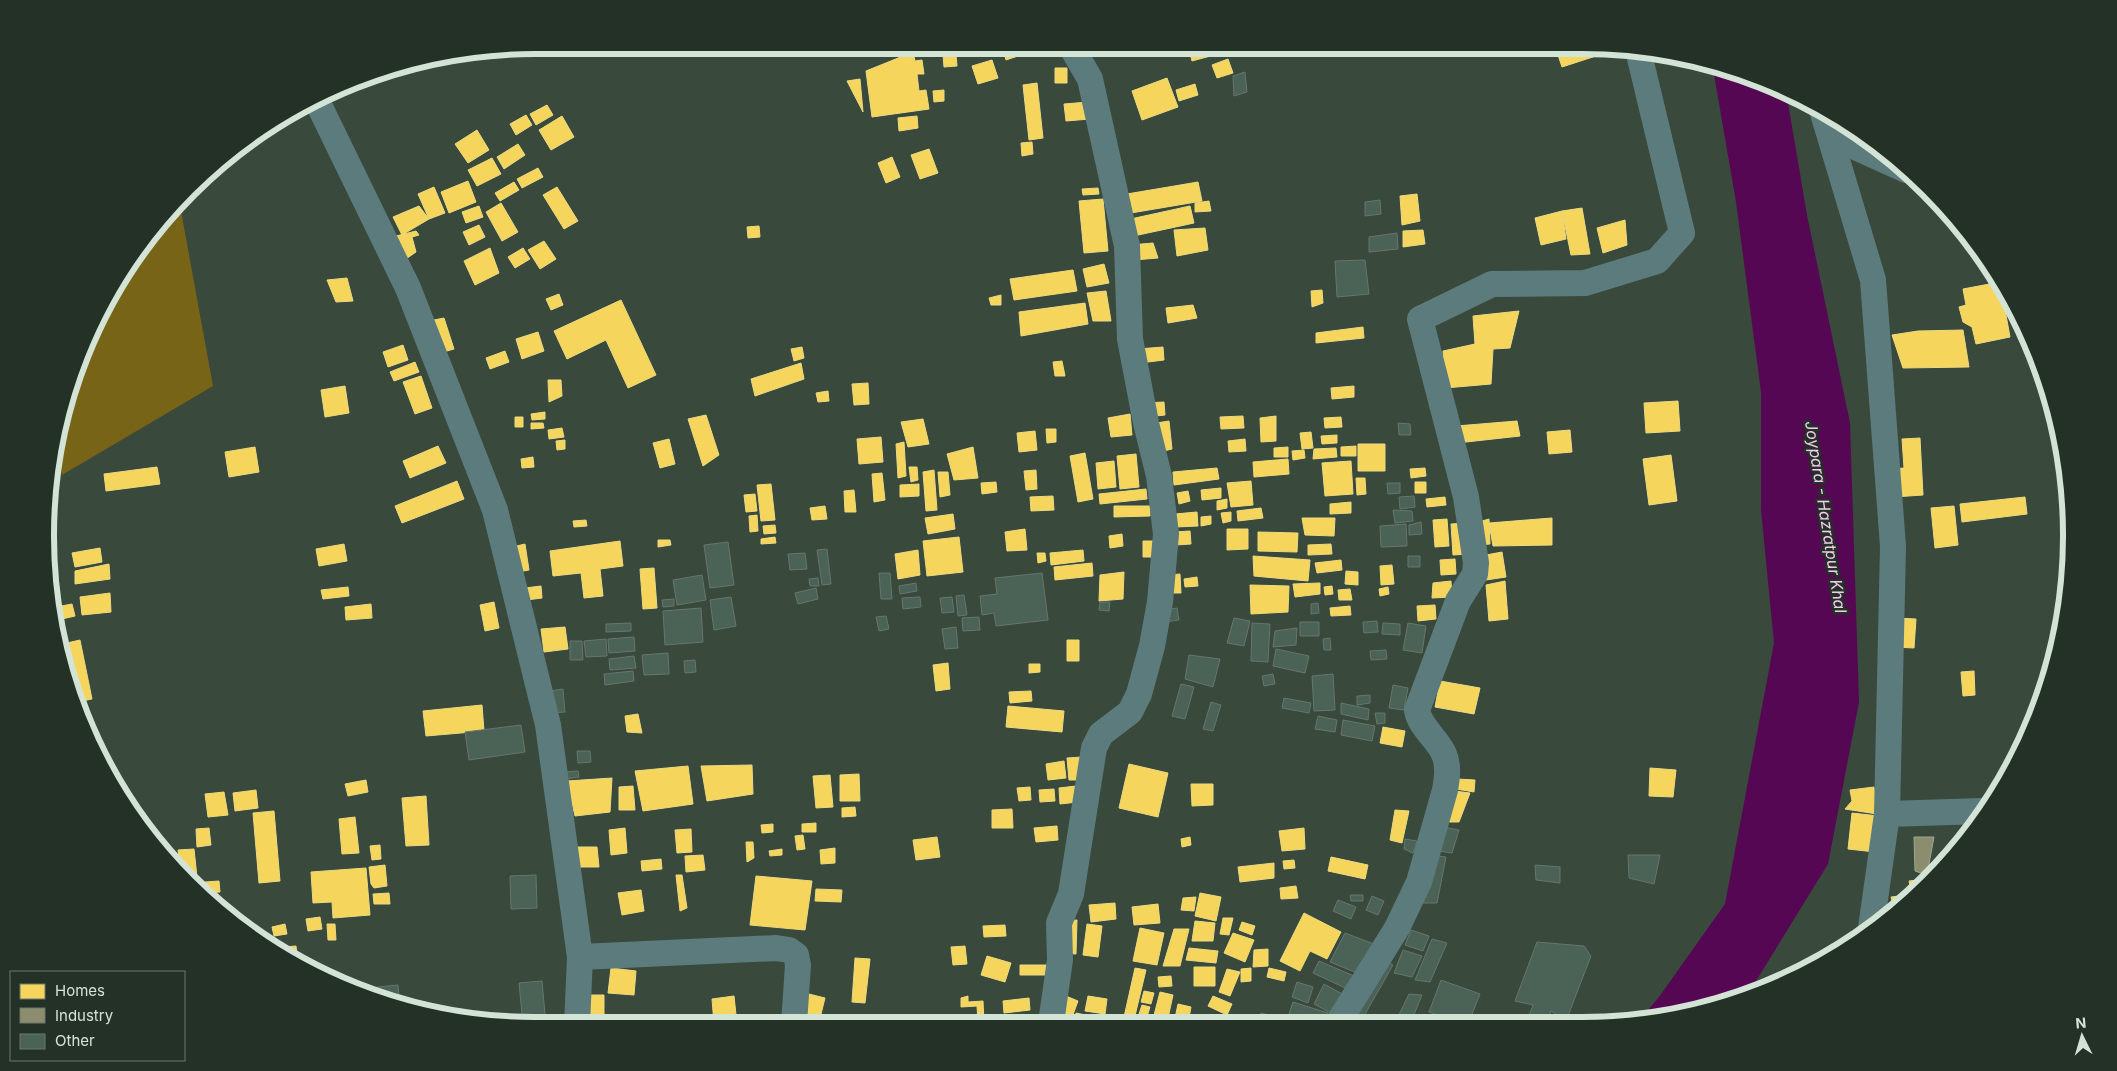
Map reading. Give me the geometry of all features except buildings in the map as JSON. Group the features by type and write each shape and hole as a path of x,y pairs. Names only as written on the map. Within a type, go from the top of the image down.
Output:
{"street":[{"path":"1052,1017 1060,960 1058,923 1071,894 1094,748 1101,734 1130,712 1139,694 1152,646 1160,602 1166,534 1159,476 1146,423 1130,338 1127,246 1090,79 1076,54"},
{"path":"1342,1017 1397,928 1419,882 1448,774 1444,754 1422,723 1417,710 1458,601 1475,574 1476,562 1466,497 1420,319 1492,284 1585,283 1657,262 1682,233 1640,58"},
{"path":"319,105 408,288 495,510 548,725 580,957 577,1017"},
{"path":"1825,120 1873,280 1893,546 1887,814 1872,920"},
{"path":"1832,141 1855,147 1883,160"},
{"path":"1887,814 1977,810"},
{"path":"580,957 776,948 789,950 796,955 798,965 794,1017"}],"shaded area":[{"path":"181,210 213,386 62,475 60,463 70,411 90,351 103,322 135,268 153,242"}],"water":[{"name":"Joypara - Hazratpur Khal","path":"1714,72 1766,90 1787,100 1807,215 1850,423 1859,702 1828,864 1753,986 1706,1001 1646,1013 1725,904 1774,643 1761,510 1761,392 1736,202"}]}
